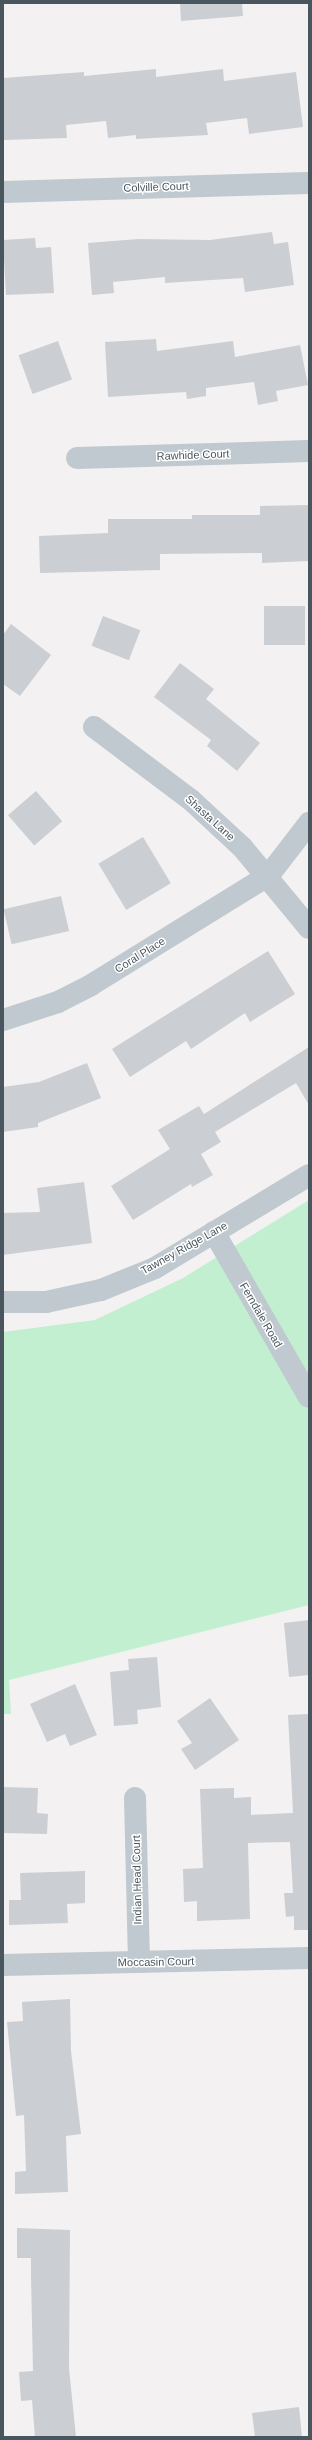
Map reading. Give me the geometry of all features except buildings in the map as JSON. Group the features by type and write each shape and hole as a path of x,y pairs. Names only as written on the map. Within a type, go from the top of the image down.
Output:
{"street":[{"name":"Colville Court","path":"3,192 309,183"},
{"name":"Rawhide Court","path":"76,458 309,451"},
{"name":"Shasta Lane","path":"94,727 191,800 269,875 309,928"},
{"path":"269,875 309,823"},
{"name":"Coral Place","path":"3,1020 58,1002 91,985 269,875"},
{"name":"Tawney Ridge Lane","path":"3,1302 46,1302 101,1290 155,1268 309,1175"},
{"name":"Ferndale Road","path":"214,1232 309,1397"},
{"name":"Indian Head Court","path":"135,1798 139,1962"},
{"name":"Moccasin Court","path":"3,1965 309,1958"}],"green space":[{"path":"309,1200 309,1605 9,1680 11,1714 3,1714 3,1332 95,1320 183,1278"}]}
